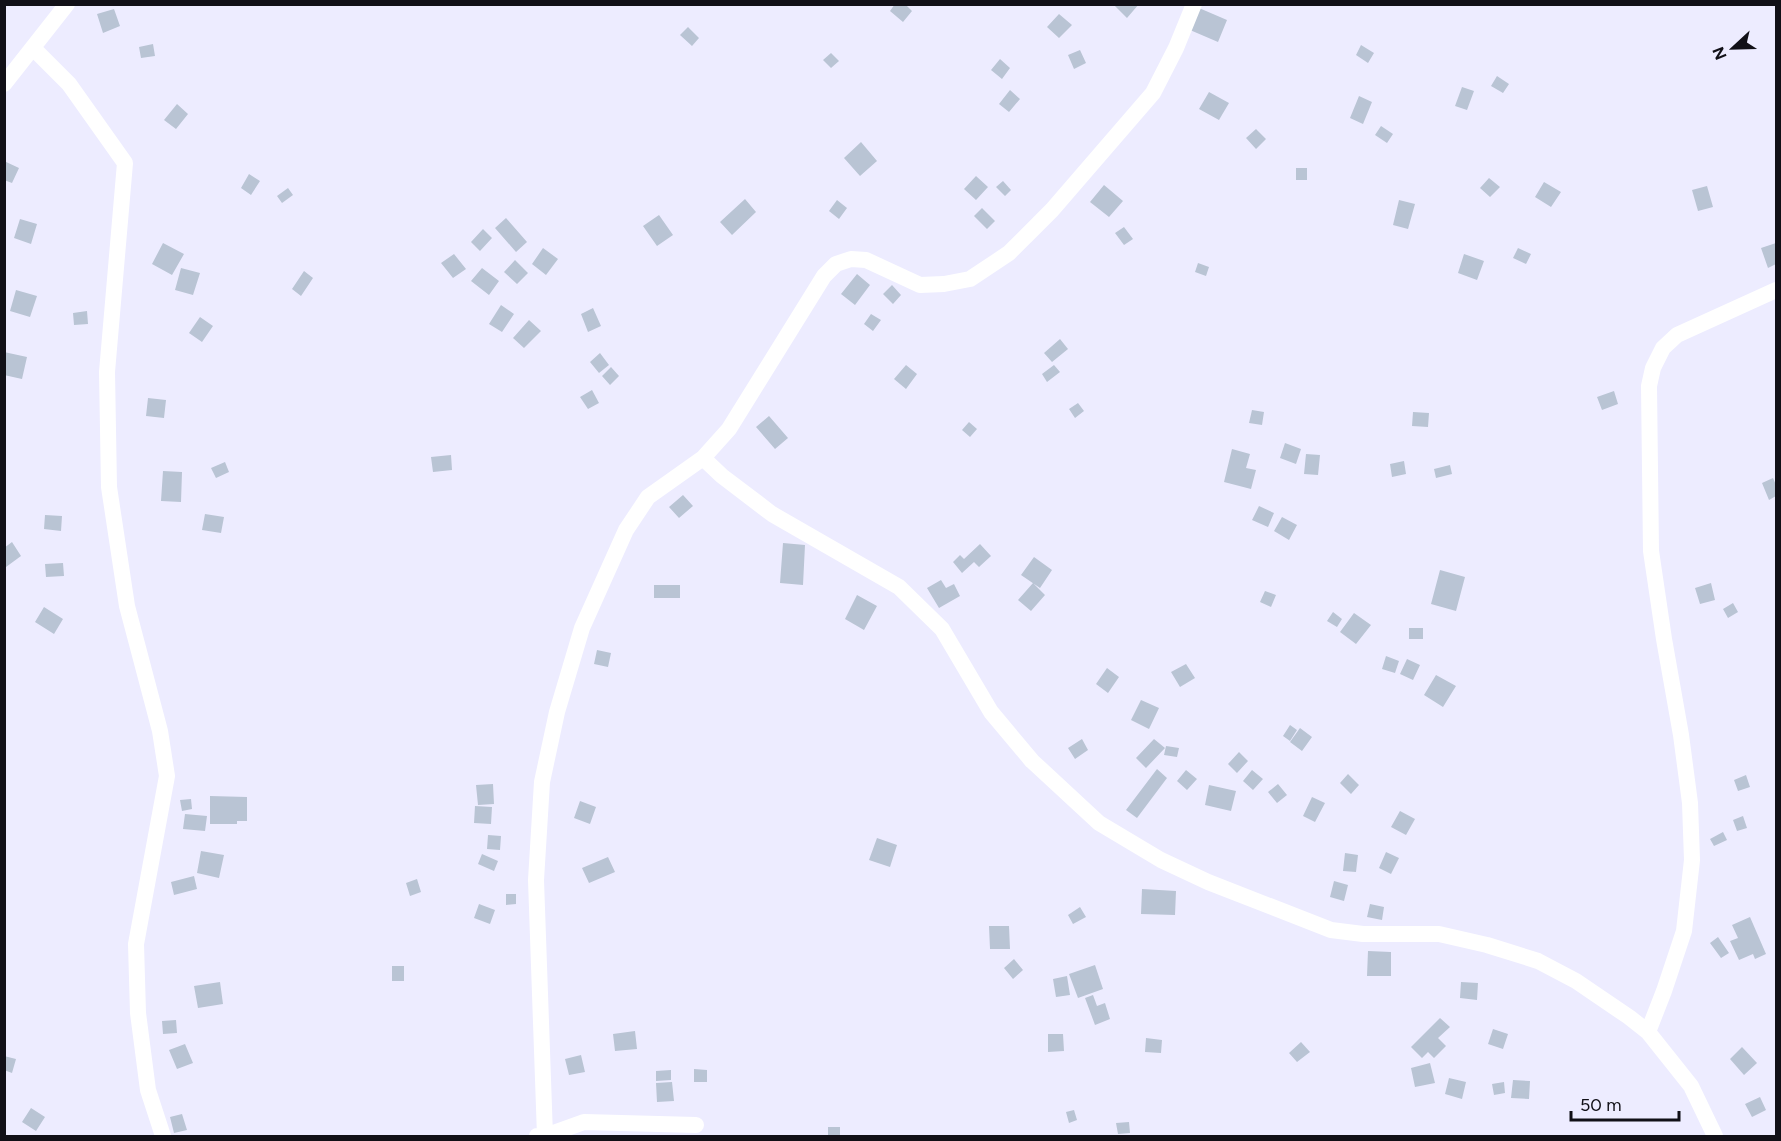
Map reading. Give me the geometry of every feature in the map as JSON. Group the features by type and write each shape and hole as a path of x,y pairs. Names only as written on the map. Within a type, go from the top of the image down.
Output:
{"street":[{"path":"4,84 67,4"},
{"path":"696,1125 584,1122 542,1136 536,880 542,782 557,712 582,628 626,530 648,497 703,458 729,429 824,276 836,264 851,259 866,260 920,285 944,284 970,279 1010,253 1052,210 1153,93 1176,48 1194,4"},
{"path":"33,48 69,84 124,163 107,372 109,488 127,606 160,731 166,776 136,944 138,1012 148,1090 163,1137"},
{"path":"1647,1032 1664,991 1684,931 1692,860 1690,803 1681,735 1651,551 1649,386 1653,368 1663,348 1677,335 1776,290"},
{"path":"703,458 722,476 772,514 899,587 942,629 991,712 1032,760 1099,823 1161,860 1209,882 1331,930 1363,934 1439,934 1487,945 1538,961 1576,981 1647,1032 1692,1086 1715,1137"}],"building":[{"path":"895,4 905,4 912,11 903,22 890,11"},
{"path":"1113,4 1139,4 1127,18"},
{"path":"1199,8 1227,20 1218,42 1190,30"},
{"path":"114,9 120,26 103,33 97,14"},
{"path":"1059,14 1072,25 1059,38 1047,27"},
{"path":"688,27 699,38 692,46 680,35"},
{"path":"153,44 155,56 141,58 139,47"},
{"path":"1361,45 1374,53 1368,63 1356,55"},
{"path":"1080,50 1086,63 1074,69 1068,55"},
{"path":"831,53 839,61 831,68 823,60"},
{"path":"1000,59 1010,68 1002,79 991,70"},
{"path":"1497,76 1509,84 1503,93 1491,86"},
{"path":"1462,87 1474,91 1467,110 1455,106"},
{"path":"1010,90 1020,99 1009,112 999,104"},
{"path":"1209,92 1229,103 1219,120 1199,109"},
{"path":"1359,96 1372,102 1363,124 1350,118"},
{"path":"177,104 188,114 176,129 164,120"},
{"path":"1381,126 1393,134 1387,143 1375,135"},
{"path":"1256,129 1266,139 1256,149 1246,138"},
{"path":"861,142 877,161 860,176 844,158"},
{"path":"4,161 19,168 12,183 4,180"},
{"path":"1296,168 1307,168 1307,180 1296,180"},
{"path":"249,174 260,181 251,195 241,188"},
{"path":"976,176 988,187 976,200 964,189"},
{"path":"1489,178 1500,187 1490,197 1480,188"},
{"path":"1003,181 1011,190 1005,196 996,187"},
{"path":"1544,182 1561,192 1551,207 1535,197"},
{"path":"1104,185 1123,201 1109,217 1090,202"},
{"path":"1707,186 1713,207 1698,211 1692,190"},
{"path":"288,188 293,195 282,203 277,196"},
{"path":"745,199 756,212 732,235 720,222"},
{"path":"837,200 847,208 839,219 829,211"},
{"path":"1399,200 1415,204 1408,229 1393,225"},
{"path":"982,208 995,221 987,229 974,216"},
{"path":"659,215 673,235 657,246 643,226"},
{"path":"506,218 527,242 516,252 495,228"},
{"path":"20,219 37,224 31,244 14,238"},
{"path":"1124,227 1133,239 1124,245 1115,233"},
{"path":"483,229 492,238 480,251 471,242"},
{"path":"163,243 184,254 172,275 152,264"},
{"path":"1776,243 1776,264 1768,268 1761,248"},
{"path":"543,248 558,259 546,275 532,264"},
{"path":"1518,248 1531,254 1526,264 1513,258"},
{"path":"454,254 466,269 453,278 441,263"},
{"path":"1464,254 1484,261 1477,280 1458,273"},
{"path":"515,260 528,273 517,284 504,272"},
{"path":"1198,263 1209,267 1206,276 1195,272"},
{"path":"181,268 200,273 193,295 175,290"},
{"path":"482,268 499,281 489,295 471,281"},
{"path":"304,271 313,278 301,296 292,289"},
{"path":"857,274 870,285 855,305 841,294"},
{"path":"892,285 901,295 893,304 883,294"},
{"path":"16,290 37,296 30,317 10,311"},
{"path":"501,305 514,314 502,332 489,324"},
{"path":"593,308 601,326 588,332 581,314"},
{"path":"87,311 88,324 74,325 73,313"},
{"path":"871,314 881,320 873,331 864,324"},
{"path":"200,317 213,326 202,342 189,333"},
{"path":"529,320 541,331 524,348 513,338"},
{"path":"1060,339 1068,349 1052,362 1044,353"},
{"path":"4,352 27,357 22,379 4,375"},
{"path":"600,353 609,365 599,373 590,362"},
{"path":"906,365 917,374 906,389 894,379"},
{"path":"1054,365 1060,372 1047,382 1042,374"},
{"path":"611,367 619,376 610,385 602,376"},
{"path":"592,390 599,403 588,409 580,397"},
{"path":"1614,391 1618,404 1602,410 1597,397"},
{"path":"148,398 166,400 164,418 146,416"},
{"path":"1078,403 1084,411 1075,418 1069,409"},
{"path":"1252,410 1264,412 1262,425 1249,423"},
{"path":"1413,412 1429,413 1428,427 1412,426"},
{"path":"769,416 788,438 775,449 756,427"},
{"path":"969,422 977,429 970,437 962,430"},
{"path":"1285,443 1301,449 1296,464 1280,458"},
{"path":"1232,449 1250,454 1246,468 1256,470 1251,489 1224,482"},
{"path":"1306,454 1320,455 1318,475 1304,474"},
{"path":"451,455 452,470 433,472 431,457"},
{"path":"1404,461 1406,474 1392,477 1390,464"},
{"path":"225,462 229,472 216,478 211,468"},
{"path":"1450,465 1452,474 1436,478 1434,469"},
{"path":"163,471 182,472 181,502 161,501"},
{"path":"1773,478 1776,485 1776,496 1769,500 1762,483"},
{"path":"683,495 693,506 679,518 669,507"},
{"path":"1259,506 1274,513 1268,527 1252,520"},
{"path":"205,514 224,517 221,533 202,530"},
{"path":"45,515 62,516 61,531 44,529"},
{"path":"1282,517 1297,525 1289,540 1274,531"},
{"path":"12,542 21,556 6,567 4,548"},
{"path":"783,543 805,545 803,585 780,583"},
{"path":"980,544 991,556 979,567 974,562 962,573 953,562 960,555 964,559"},
{"path":"1034,557 1052,570 1040,588 1021,575"},
{"path":"63,563 64,576 46,577 45,564"},
{"path":"1440,570 1465,577 1456,611 1431,604"},
{"path":"941,580 946,588 954,584 960,596 939,608 927,588"},
{"path":"1033,583 1045,595 1031,611 1018,600"},
{"path":"1711,583 1715,600 1700,604 1695,588"},
{"path":"654,585 680,585 680,598 654,598"},
{"path":"1265,591 1276,595 1271,607 1260,602"},
{"path":"857,595 877,606 864,630 845,619"},
{"path":"1733,603 1738,612 1728,618 1723,609"},
{"path":"44,607 63,619 54,634 35,622"},
{"path":"1333,612 1342,619 1337,627 1327,621"},
{"path":"1354,613 1371,625 1356,644 1340,632"},
{"path":"1409,628 1423,628 1423,639 1409,639"},
{"path":"597,650 611,653 608,667 594,664"},
{"path":"1386,656 1399,661 1395,673 1382,669"},
{"path":"1407,659 1420,665 1413,680 1400,674"},
{"path":"1186,664 1195,678 1180,687 1171,672"},
{"path":"1107,668 1119,677 1108,693 1096,684"},
{"path":"1436,675 1456,686 1443,707 1424,695"},
{"path":"1141,700 1159,708 1149,729 1131,720"},
{"path":"1290,725 1297,730 1290,741 1283,736"},
{"path":"1300,728 1312,737 1302,751 1290,742"},
{"path":"1082,739 1088,750 1075,759 1068,748"},
{"path":"1154,739 1165,748 1146,768 1136,758"},
{"path":"1166,746 1179,748 1177,757 1164,755"},
{"path":"1239,752 1248,761 1237,773 1228,764"},
{"path":"1157,769 1167,778 1137,818 1126,810"},
{"path":"1186,770 1197,779 1187,790 1177,781"},
{"path":"1252,770 1263,779 1253,790 1243,781"},
{"path":"1348,774 1359,785 1351,794 1340,783"},
{"path":"1746,775 1750,787 1738,791 1734,780"},
{"path":"493,784 494,804 478,805 476,785"},
{"path":"1278,784 1287,795 1277,803 1268,792"},
{"path":"1209,785 1236,791 1231,811 1205,805"},
{"path":"210,796 247,797 247,821 237,821 237,824 210,824"},
{"path":"1312,797 1325,803 1315,822 1303,816"},
{"path":"191,799 192,809 182,811 180,800"},
{"path":"580,801 596,807 590,824 574,818"},
{"path":"475,806 492,807 491,824 474,823"},
{"path":"1400,811 1415,819 1406,835 1391,827"},
{"path":"185,814 207,816 205,831 183,829"},
{"path":"1743,816 1747,828 1737,831 1733,820"},
{"path":"1723,832 1727,840 1714,846 1710,839"},
{"path":"488,835 501,836 500,850 487,849"},
{"path":"877,838 897,845 890,867 869,860"},
{"path":"201,851 224,855 219,878 197,873"},
{"path":"1386,852 1399,858 1391,874 1379,868"},
{"path":"1345,853 1358,855 1356,872 1343,871"},
{"path":"482,854 498,861 494,871 478,864"},
{"path":"608,857 615,872 589,883 582,868"},
{"path":"194,876 197,889 174,895 171,882"},
{"path":"417,879 421,892 410,896 406,883"},
{"path":"1334,881 1348,885 1344,901 1330,897"},
{"path":"1142,889 1176,891 1175,915 1141,914"},
{"path":"506,894 516,894 516,904 506,905"},
{"path":"479,904 495,910 490,924 474,918"},
{"path":"1370,904 1384,907 1382,920 1367,917"},
{"path":"1080,907 1086,917 1073,924 1068,915"},
{"path":"1750,917 1766,954 1755,959 1753,954 1739,960 1730,941 1738,938 1732,925"},
{"path":"989,926 1009,926 1010,949 990,949"},
{"path":"1718,937 1729,953 1721,958 1710,943"},
{"path":"1368,951 1391,952 1391,976 1367,976"},
{"path":"1014,959 1023,970 1013,979 1004,968"},
{"path":"1095,965 1103,989 1078,998 1069,974"},
{"path":"392,966 404,966 404,981 392,981"},
{"path":"1067,976 1070,995 1056,997 1053,979"},
{"path":"220,982 223,1004 198,1008 194,986"},
{"path":"1461,982 1478,983 1477,1000 1460,998"},
{"path":"1093,995 1097,1006 1105,1003 1110,1019 1095,1025 1085,998"},
{"path":"1440,1018 1450,1027 1438,1038 1446,1046 1434,1058 1428,1052 1422,1058 1411,1047"},
{"path":"176,1020 177,1033 163,1034 162,1021"},
{"path":"1493,1029 1508,1034 1503,1049 1488,1044"},
{"path":"635,1031 637,1049 615,1051 613,1034"},
{"path":"1048,1034 1063,1034 1064,1051 1048,1052"},
{"path":"1146,1038 1162,1040 1161,1053 1145,1052"},
{"path":"1301,1042 1310,1052 1297,1062 1289,1053"},
{"path":"185,1044 193,1063 177,1069 169,1050"},
{"path":"1742,1047 1757,1063 1744,1075 1730,1059"},
{"path":"581,1055 585,1072 569,1075 565,1059"},
{"path":"4,1056 16,1059 12,1073 4,1070"},
{"path":"1430,1063 1435,1083 1415,1087 1411,1068"},
{"path":"694,1069 707,1070 707,1082 694,1082"},
{"path":"671,1070 671,1080 656,1081 656,1071"},
{"path":"1449,1078 1466,1082 1462,1099 1445,1094"},
{"path":"1513,1080 1530,1081 1529,1099 1511,1098"},
{"path":"672,1082 674,1101 657,1102 656,1083"},
{"path":"1504,1082 1505,1093 1494,1095 1492,1084"},
{"path":"1760,1097 1766,1110 1752,1117 1745,1104"},
{"path":"31,1108 45,1117 36,1131 22,1122"},
{"path":"1074,1110 1077,1120 1069,1123 1066,1112"},
{"path":"182,1114 187,1130 174,1133 170,1117"},
{"path":"1129,1122 1130,1133 1118,1134 1116,1123"},
{"path":"828,1127 840,1127 840,1136 828,1136"}]}
